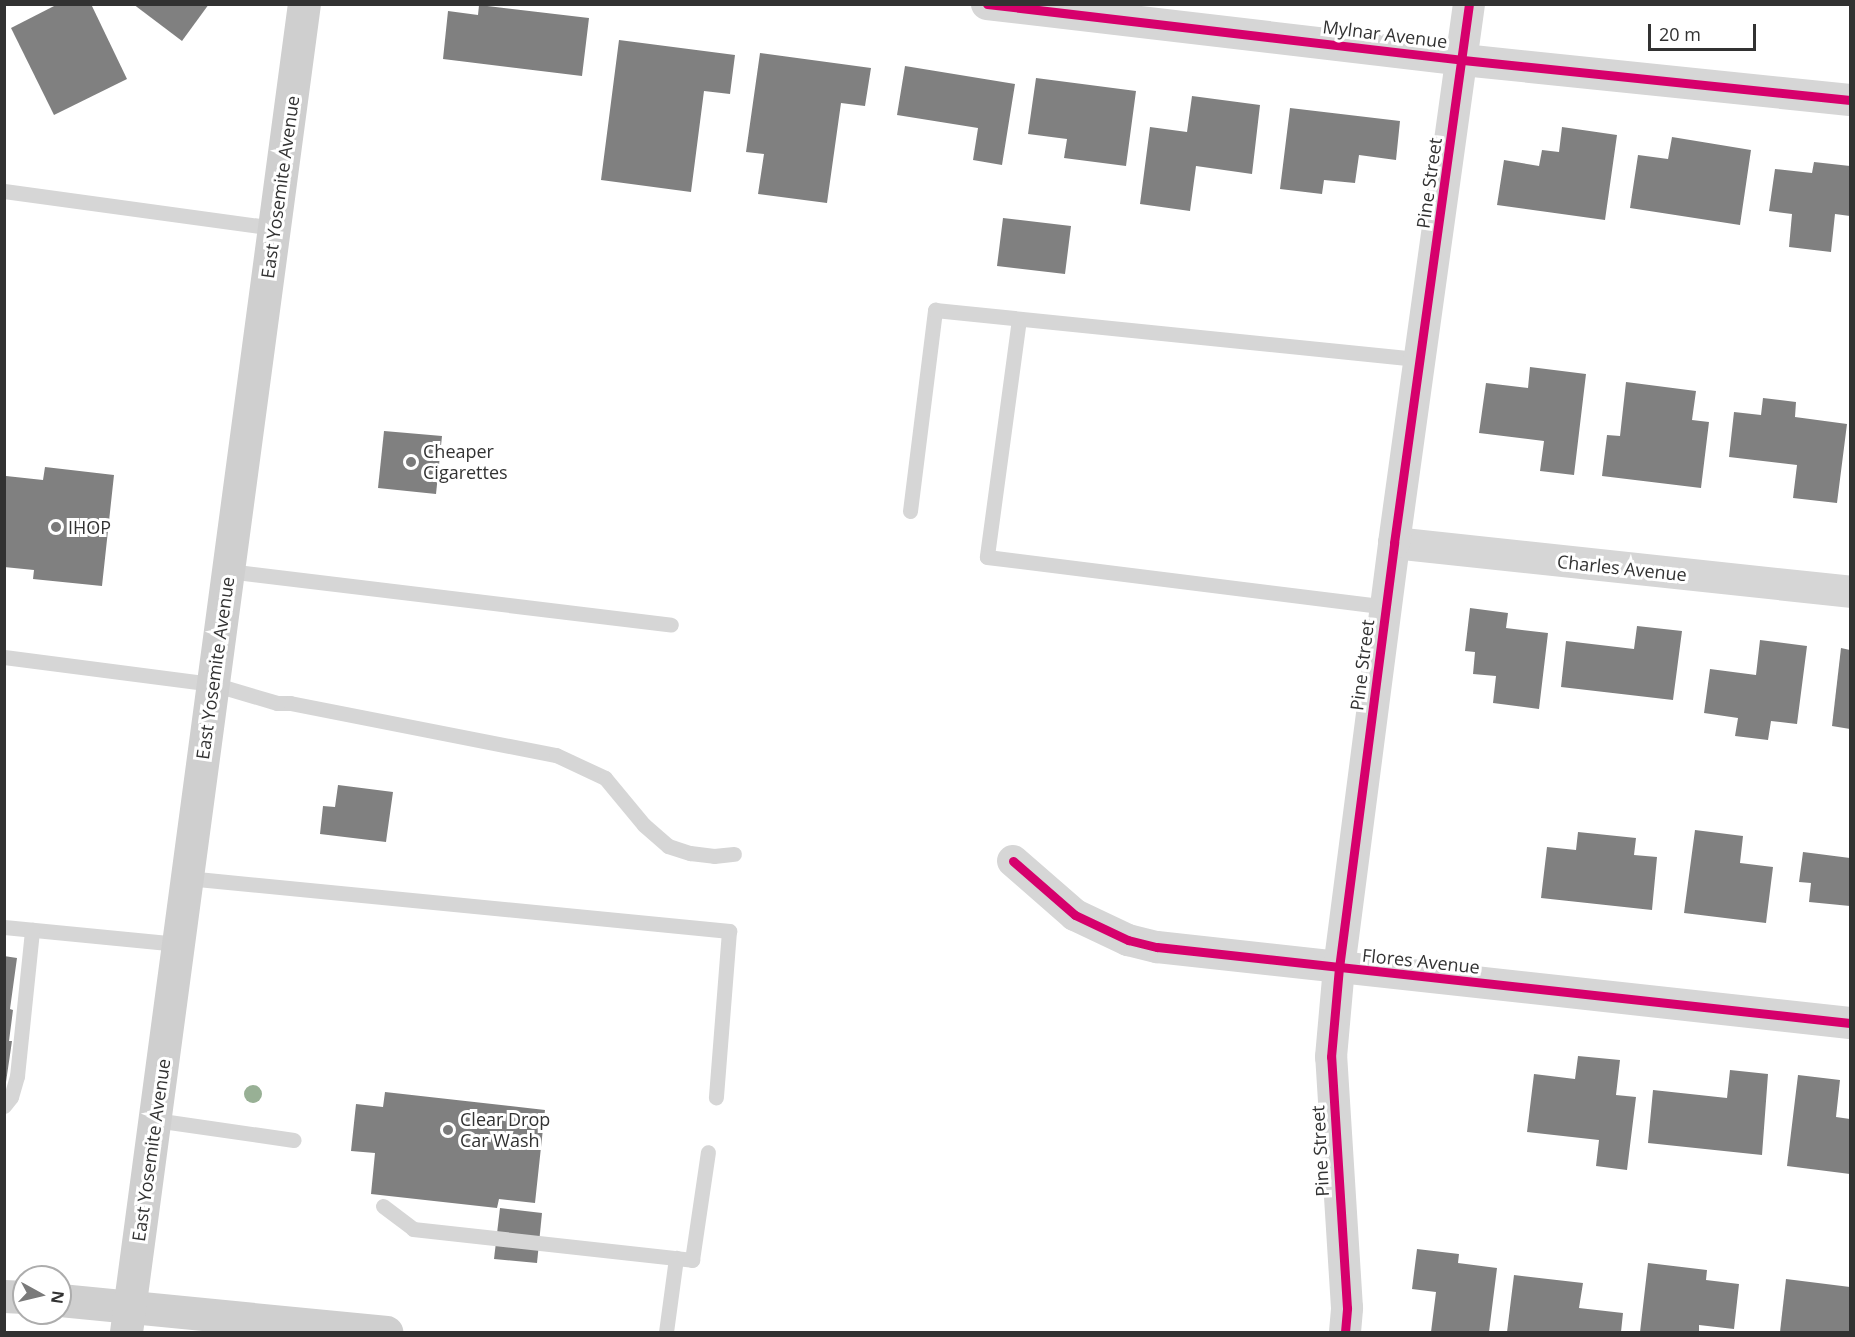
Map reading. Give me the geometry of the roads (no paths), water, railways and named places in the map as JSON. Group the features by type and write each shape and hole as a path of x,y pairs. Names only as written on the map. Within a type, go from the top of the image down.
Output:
{"main road":[{"name":"East Yosemite Avenue","path":"128,1319 304,4"},
{"path":"72,1303 128,1319 386,1332"}],"street":[{"name":"Mylnar Avenue","path":"987,4 1463,60 1851,100"},
{"name":"Pine Street","path":"1345,1332 1347,1308 1331,1057 1340,968 1394,543 1469,4"},
{"name":"Charles Avenue","path":"1394,543 1851,592"},
{"name":"Flores Avenue","path":"1013,861 1075,915 1128,940 1157,947 1851,1023"}],"lane":[{"path":"4,191 274,228"},
{"path":"910,511 936,310 1420,359"},
{"path":"1019,319 987,557 1386,607"},
{"path":"228,571 671,625"},
{"path":"4,657 213,684 277,703 290,703 556,755 605,778 645,825 668,846 690,854 714,856 734,854"},
{"path":"187,879 729,931 716,1097"},
{"path":"4,927 178,944"},
{"path":"4,1106 11,1097 17,1076 32,930"},
{"path":"155,1120 294,1140"},
{"path":"383,1206 413,1229 692,1260 708,1152"},
{"path":"666,1332 676,1258"}],"place":[{"name":"Cheaper Cigarettes","path":"411,462"},
{"name":"IHOP","path":"56,527"},
{"name":"Clear Drop Car Wash","path":"448,1130"}]}
